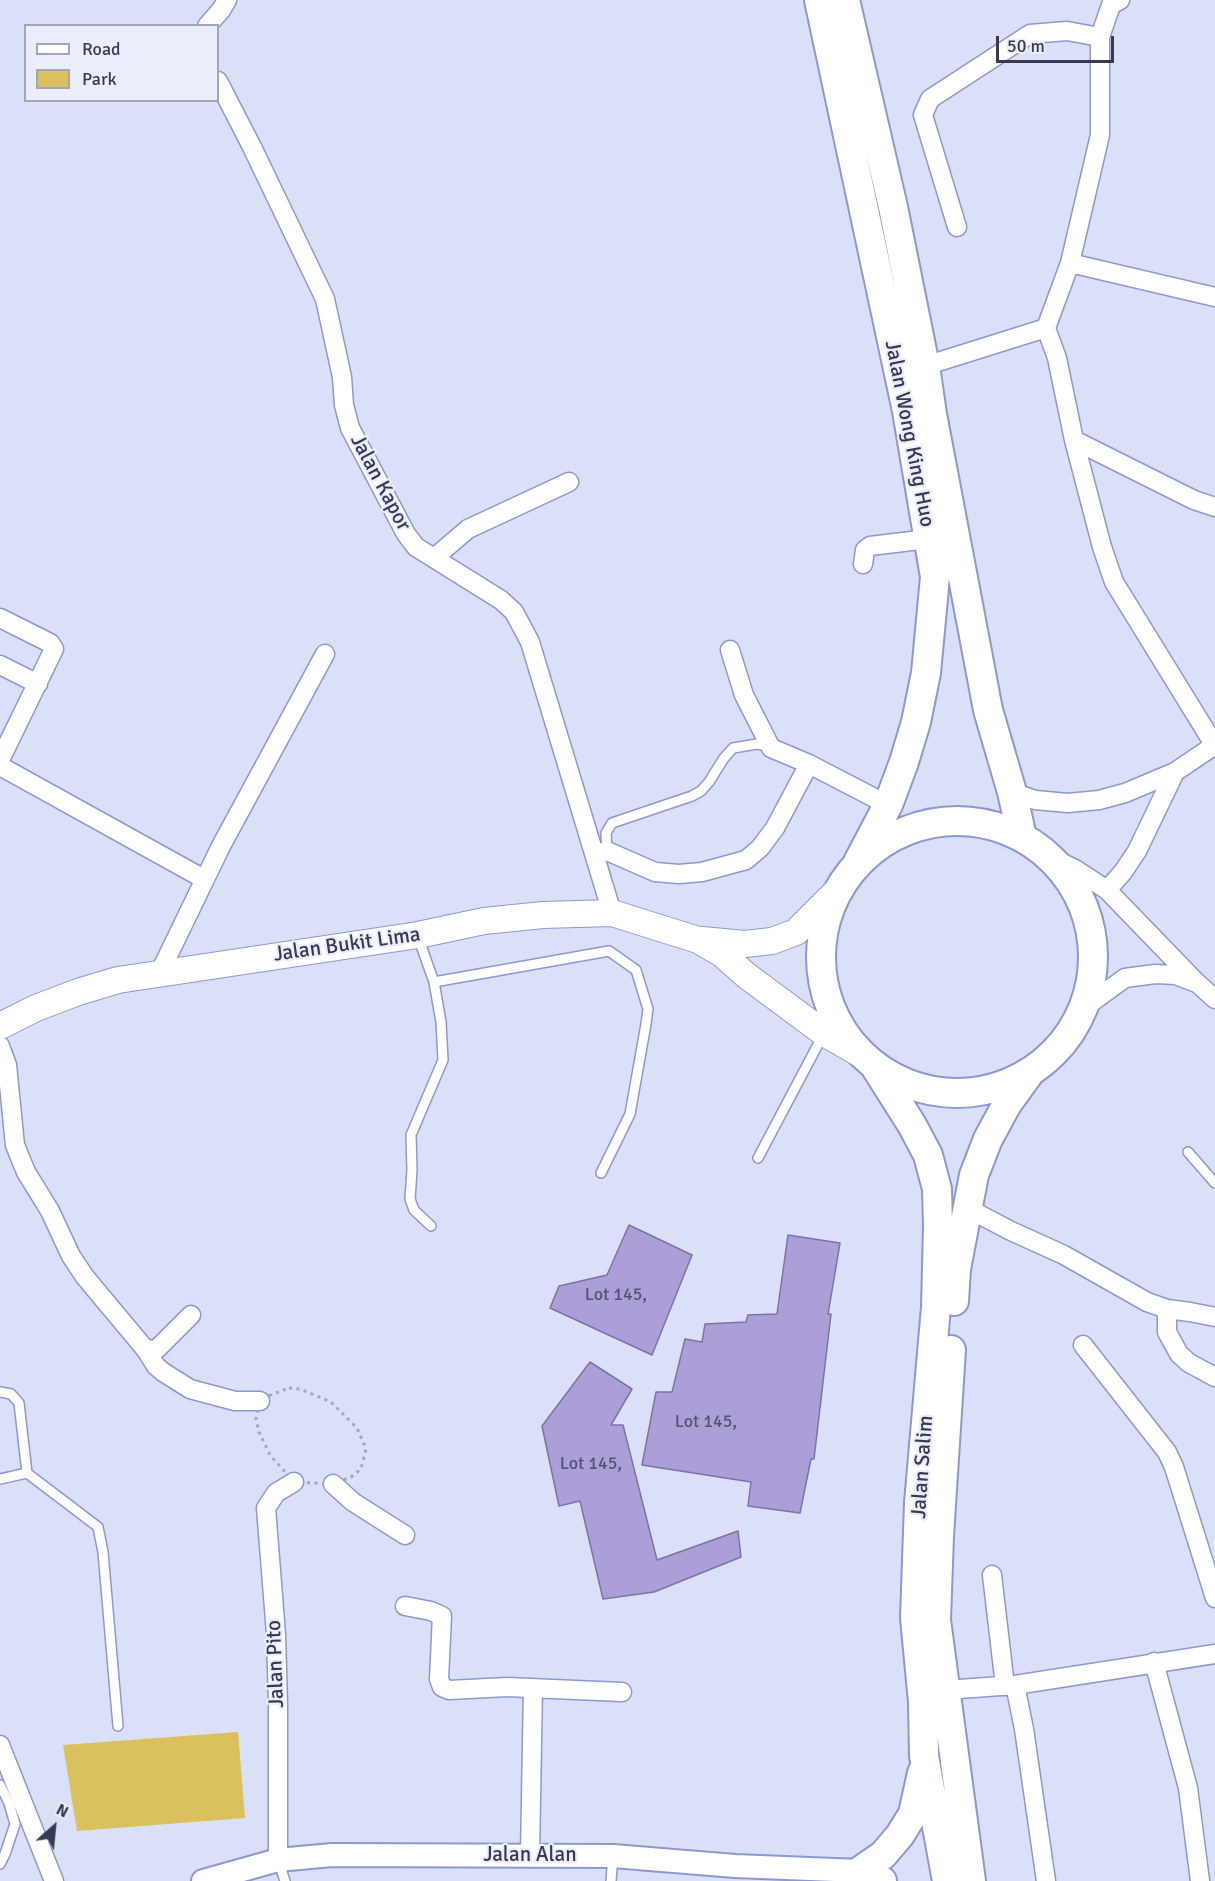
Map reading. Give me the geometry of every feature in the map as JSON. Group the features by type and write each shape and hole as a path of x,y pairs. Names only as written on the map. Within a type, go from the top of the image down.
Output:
{"main road":[{"name":"Jalan Wong King Huo","path":"819,0 907,411 935,577 926,673 916,723 888,805 858,862"},
{"name":"Jalan Wong King Huo","path":"845,0 893,207 925,366 988,710 1012,792 1022,837"},
{"path":"698,940 722,954 747,976 825,1033 911,1086 951,1093 992,1089 1029,1073 1052,1055 1065,1041 1085,1007 1093,976 1093,943 1086,911 1071,882 1050,857 1022,837 980,822 935,822 893,836 858,862"},
{"name":"Jalan Salim","path":"858,862 837,891 824,924 820,959 825,994 840,1027 869,1061 912,1125 928,1155 937,1189 936,1307 919,1503 915,1618 923,1702 924,1756 946,1881"},
{"path":"698,940 745,944 780,938 796,932 837,891"},
{"name":"Jalan Bukit Lima","path":"0,1026 36,1008 118,980 418,935 484,921 543,915 612,913 698,940"},
{"name":"Jalan Salim","path":"971,1881 936,1620 956,1269 974,1175 988,1139 1006,1104 1029,1073"},
{"path":"871,1876 883,1855 900,1835 913,1814 920,1788 924,1756"}],"street":[{"path":"209,24 227,0"},
{"path":"1012,792 1035,800 1068,803 1100,800 1125,793 1175,772 1215,745 1114,582 1102,547 1074,440 1057,358 1046,328 1070,263 1100,135 1100,37 1111,5 1120,0"},
{"path":"957,227 923,115 930,99 1030,34 1067,31 1100,37"},
{"name":"Jalan Kapor","path":"219,83 325,299 342,377 344,405 350,428 406,534 416,547 501,600 514,612 530,642 601,852 612,913"},
{"path":"1070,263 1215,297"},
{"path":"925,366 1046,328"},
{"path":"1074,440 1194,500 1215,507"},
{"path":"434,558 468,530 568,482"},
{"path":"863,564 865,550 870,546 928,539"},
{"path":"0,618 50,643 54,649 0,759"},
{"path":"730,650 744,696 771,748 809,764 888,805"},
{"path":"160,972 204,879 325,654"},
{"path":"0,665 38,684"},
{"path":"601,852 655,872 702,872 746,860 760,848 775,828 809,764"},
{"path":"0,766 204,879"},
{"path":"1107,890 1137,851 1175,772"},
{"path":"1050,857 1075,869 1107,890 1215,999"},
{"path":"1085,1007 1125,978 1155,974 1176,975 1196,982"},
{"path":"0,1046 7,1065 15,1145 26,1172 50,1211 71,1256 85,1277 163,1372 190,1389 235,1401 260,1401"},
{"path":"967,1208 1064,1255 1147,1302 1167,1310 1215,1317"},
{"path":"1167,1310 1167,1332 1179,1354 1189,1363 1215,1377"},
{"path":"146,1350 157,1349 190,1315"},
{"path":"1083,1345 1167,1452 1174,1467 1215,1598"},
{"name":"Jalan Pito","path":"282,1871 276,1634 266,1508 276,1493 294,1482"},
{"path":"333,1484 353,1502 405,1535"},
{"path":"992,1575 1010,1686 1024,1729 1046,1881"},
{"path":"405,1606 431,1611 442,1616 439,1679 442,1687 449,1690 507,1687 622,1692"},
{"path":"945,1690 1010,1686 1215,1654"},
{"path":"1154,1662 1188,1788 1200,1881"},
{"path":"530,1854 533,1688"},
{"path":"0,1744 54,1881"},
{"name":"Jalan Alan","path":"203,1881 282,1871 332,1856 530,1854 613,1856 871,1876"}],"lane":[{"path":"601,852 606,834 612,824 701,791 733,748 757,744 771,748"},
{"path":"418,935 434,982 441,1022 443,1060 411,1135 410,1199 414,1210 431,1226"},
{"path":"434,982 609,951 636,970 648,1009 646,1024 630,1114 601,1173"},
{"path":"758,1158 825,1033"},
{"path":"1188,1152 1215,1183"},
{"path":"0,1392 11,1394 19,1403 27,1473 98,1527 103,1552 118,1726"},
{"path":"0,1479 27,1473"},
{"path":"0,1785 9,1803 15,1824 0,1864"},
{"path":"611,1881 613,1856"}],"path":[{"path":"290,1388 300,1389 331,1402 352,1422 360,1434 366,1449 361,1468 351,1477 333,1484 294,1482 270,1455 259,1432 256,1419 260,1401 290,1388"}],"green space":[{"path":"238,1732 245,1818 77,1831 63,1745"}],"building":[{"path":"629,1225 692,1255 652,1355 550,1308 559,1286 607,1275"},
{"path":"788,1235 840,1243 828,1314 831,1314 814,1459 811,1459 800,1513 748,1506 751,1482 642,1465 656,1392 672,1392 685,1339 702,1342 705,1324 746,1322 748,1315 777,1314"},
{"path":"590,1362 632,1389 611,1425 623,1425 657,1560 738,1531 741,1557 654,1592 603,1599 580,1501 559,1506 542,1426"}]}
